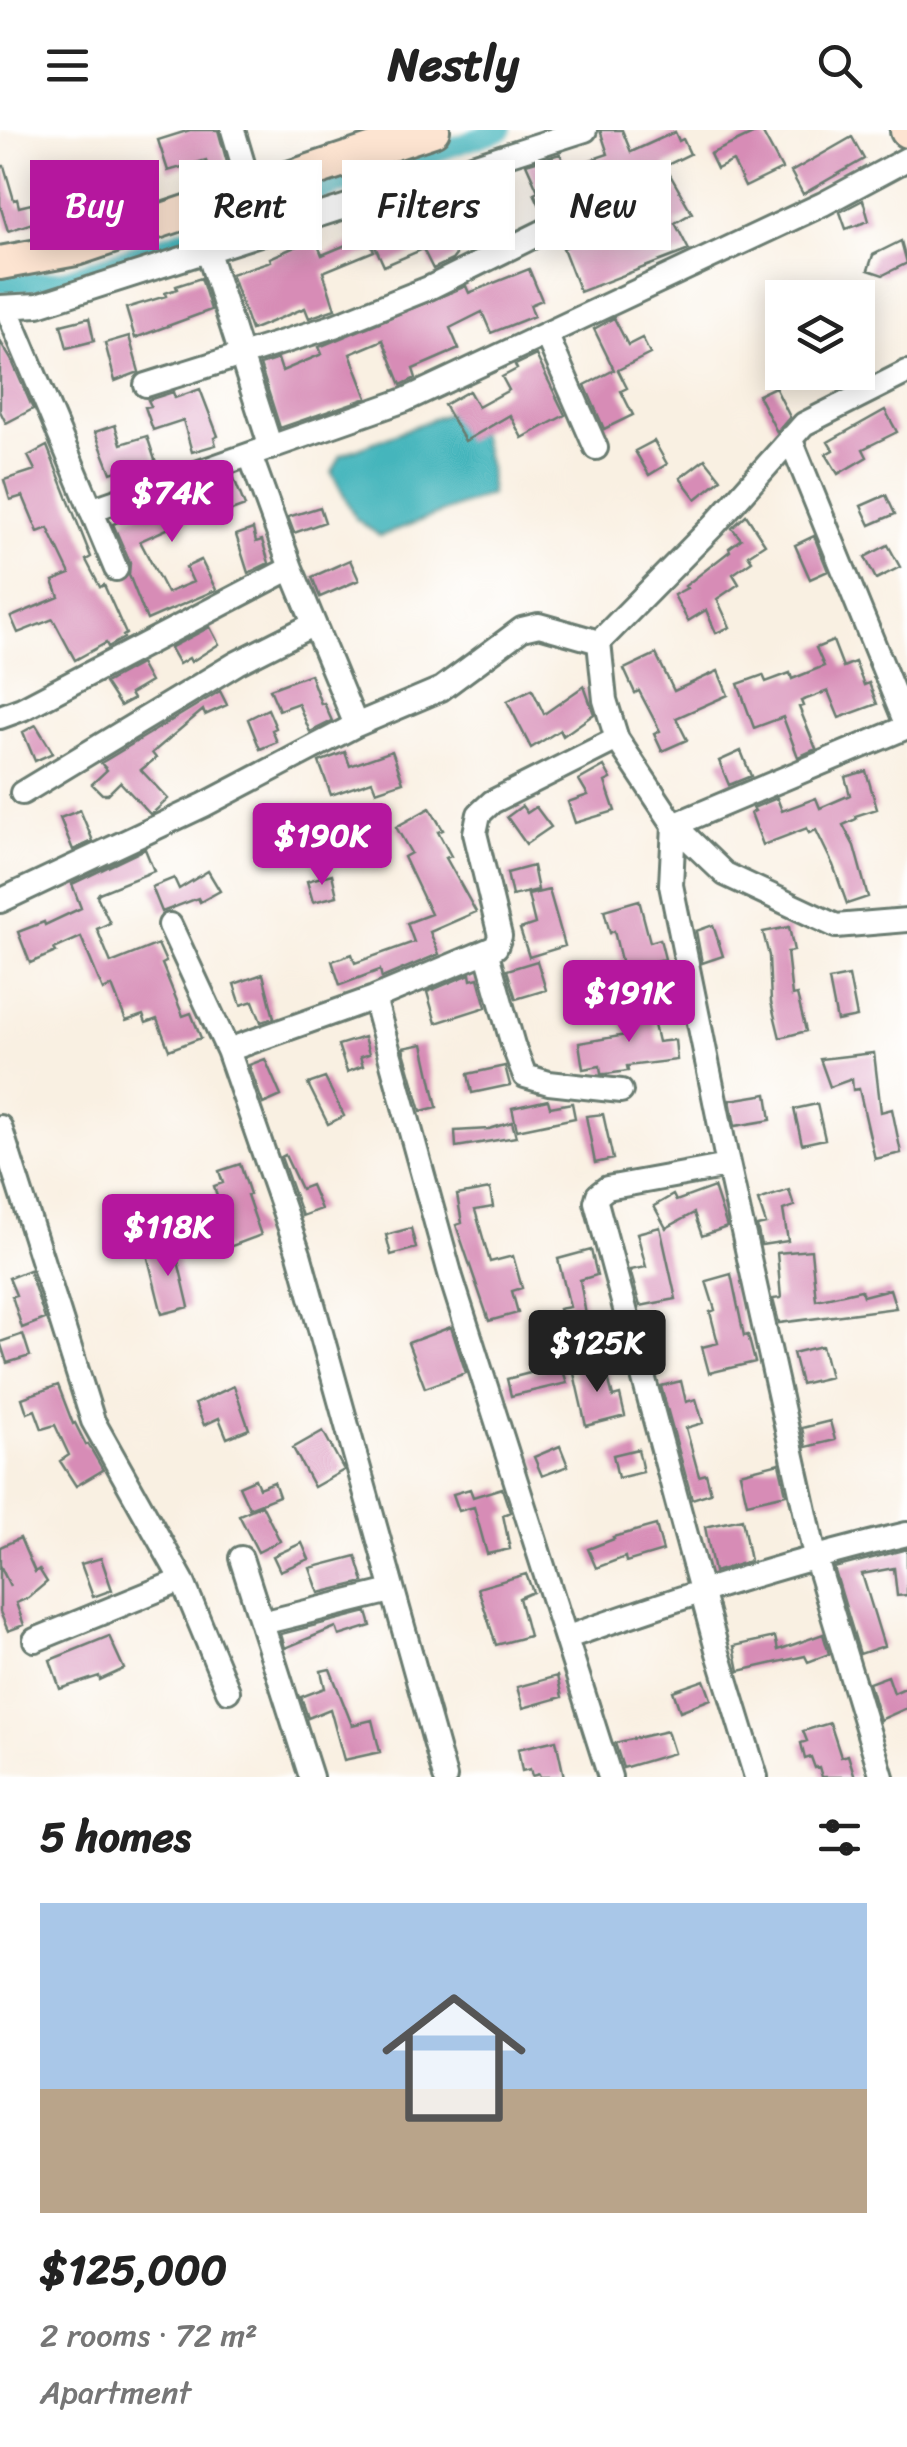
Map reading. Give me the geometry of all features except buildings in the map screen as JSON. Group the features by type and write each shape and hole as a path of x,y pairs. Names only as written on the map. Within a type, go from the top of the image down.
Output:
{"main road":[{"path":"322,167 423,132"},
{"path":"0,263 76,249 179,215"}],"street":[{"path":"234,130 242,160"},
{"path":"116,569 3,307 38,305 585,130"},
{"path":"91,510 404,400 823,204 907,159"},
{"path":"146,386 334,326 429,288 535,236"},
{"path":"208,252 243,355 260,451 291,568 356,724"},
{"path":"546,334 596,448"},
{"path":"599,642 714,526 804,424 907,372"},
{"path":"674,825 907,727 790,438"},
{"path":"0,717 291,568"},
{"path":"22,793 237,663 314,624"},
{"path":"0,901 204,806 356,724 441,689 522,629 538,625 599,642"},
{"path":"599,642 606,700 617,739 674,825 725,874 836,926 907,920"},
{"path":"228,1050 374,998 496,947 500,936 475,833 479,814 492,802 617,739"},
{"path":"674,825 671,885 728,1166 815,1556 882,1777"},
{"path":"170,925 228,1050 299,1254 445,1777"},
{"path":"487,954 525,1076 549,1083 622,1091"},
{"path":"374,998 451,1277 610,1777"},
{"path":"0,1127 93,1421 182,1580 228,1691"},
{"path":"728,1166 607,1188 596,1198 701,1590 756,1777"},
{"path":"568,1637 701,1590 907,1534"},
{"path":"241,1558 311,1777"},
{"path":"35,1640 182,1580"},
{"path":"262,1623 391,1590"}],"water":[{"path":"459,409 477,421 489,467 491,494 380,536 356,519 332,473 341,455"}],"waterway":[{"path":"0,284 61,280 502,130"}]}
